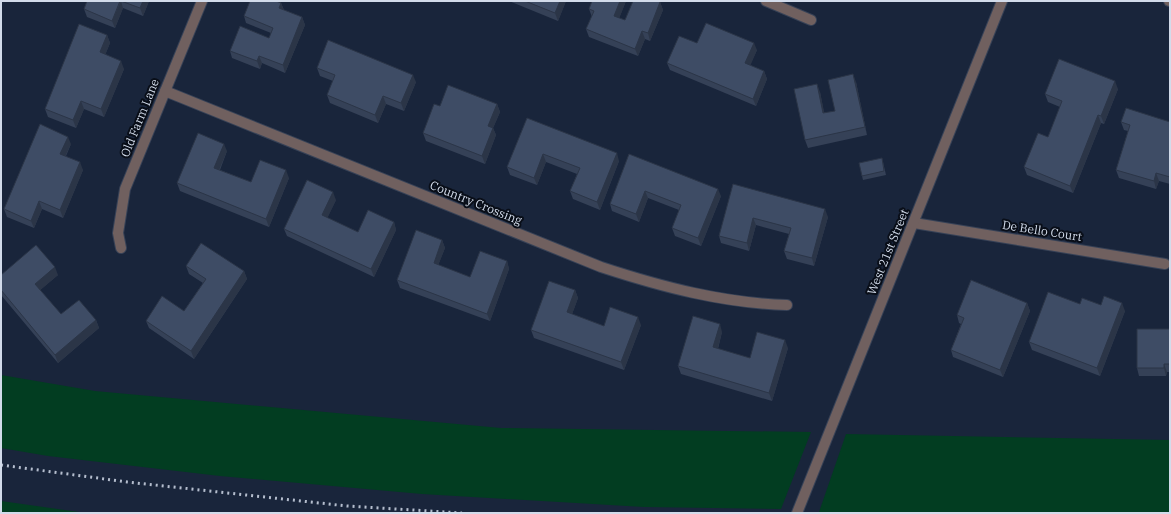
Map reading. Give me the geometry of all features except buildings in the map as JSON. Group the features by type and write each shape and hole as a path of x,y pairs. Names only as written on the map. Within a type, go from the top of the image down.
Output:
{"street":[{"name":"Old Farm Lane","path":"120,248 118,233 125,189 202,1"},
{"path":"766,1 811,20"},
{"name":"West 21st Street","path":"797,513 1002,1"},
{"name":"Country Crossing","path":"166,90 601,267 652,283 701,295 749,302 787,305"},
{"name":"De Bello Court","path":"914,223 1165,264"}],"green space":[{"path":"1,375 95,391 501,428 811,432 781,509 644,507 422,494 220,476 48,456 1,448"},
{"path":"846,434 1170,440 1170,513 819,512"},
{"path":"1,501 86,513 1,513"}],"railway":[{"path":"1,465 127,482 347,506 462,513"}]}
